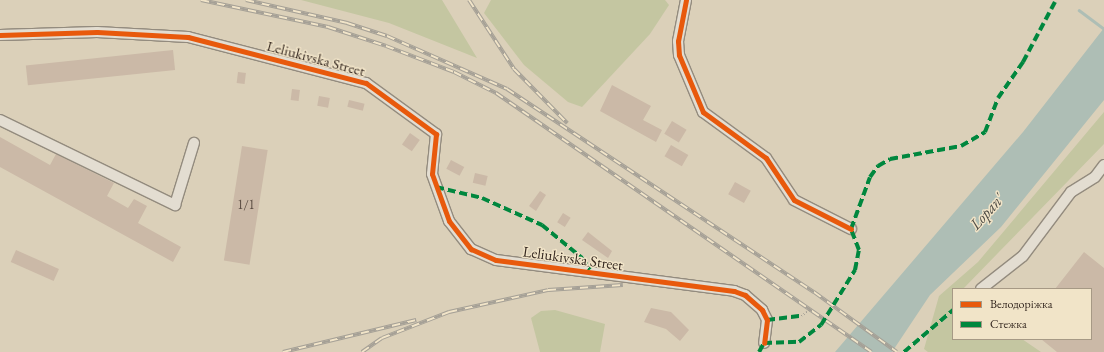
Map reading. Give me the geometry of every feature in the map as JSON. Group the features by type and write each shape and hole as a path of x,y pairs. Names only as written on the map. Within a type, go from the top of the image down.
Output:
{"street":[{"path":"686,0 678,42 679,55 703,112 766,158 794,200 851,229"},
{"name":"Leliukivska Street","path":"0,35 90,32 188,37 366,83 436,134 432,174 448,221 471,249 496,260 734,291 745,295 762,310 767,320 764,343"},
{"path":"0,120 175,205 194,143"},
{"path":"983,288 1023,256 1071,192 1095,177 1104,165"}],"path":[{"path":"801,316 810,310"}],"green space":[{"path":"301,0 442,0 477,58 389,23"},
{"path":"491,0 665,0 669,5 650,34 582,107 568,102 524,65 484,13"},
{"path":"1104,112 1104,144 964,288 952,288 952,340 1023,340 1041,352 928,352 924,349 939,296 978,262"},
{"path":"555,310 605,324 600,352 540,352 531,318 541,311"}],"water":[{"name":"Lopan'","path":"1104,28 1104,100 1001,227 930,295 892,352 835,352 1023,132"}],"building":[{"path":"173,50 175,70 28,85 26,65"},
{"path":"238,72 246,73 245,84 237,83"},
{"path":"612,85 651,106 643,120 662,130 656,142 600,111"},
{"path":"292,89 300,90 299,101 291,100"},
{"path":"319,96 330,98 328,108 317,106"},
{"path":"349,100 365,104 363,111 347,107"},
{"path":"672,121 687,130 679,143 664,134"},
{"path":"410,133 420,140 412,151 402,144"},
{"path":"0,137 50,165 56,154 114,183 107,196 128,208 134,199 147,206 138,223 181,247 173,262 0,167"},
{"path":"671,145 688,155 682,166 664,156"},
{"path":"242,146 268,150 250,265 224,261"},
{"path":"451,160 464,167 460,176 446,169"},
{"path":"475,173 488,176 485,186 473,183"},
{"path":"735,182 751,191 744,203 728,194"},
{"path":"540,191 546,195 536,211 529,206"},
{"path":"563,213 571,218 565,227 557,222"},
{"path":"588,232 612,251 608,258 582,240"},
{"path":"16,250 59,269 54,281 11,262"},
{"path":"1084,252 1104,268 1104,352 1057,352 1042,340 1092,340 1092,288 1056,288"},
{"path":"651,308 671,312 689,330 680,341 666,329 644,322"}],"waterway":[{"path":"1079,10 1104,29"}],"railway":[{"path":"201,0 328,27 386,46 454,72 496,93 871,352"},
{"path":"246,0 347,23 387,36 507,89 814,292 897,352"},
{"path":"469,0 514,69 567,123"},
{"path":"362,352 382,338 449,312 548,290 623,285"},
{"path":"283,352 416,320"}],"marked path":[{"path":"759,352 764,343 799,342 821,325 855,270 859,250 851,229 870,177 878,166 890,159 961,146 985,132 998,98 1023,62 1056,0"},
{"path":"436,187 482,198 542,225 582,258 590,270"},
{"path":"904,352 952,311"},
{"path":"767,320 801,316"}],"cycle path":[{"path":"686,0 678,41 679,55 703,112 766,158 794,200 851,229"},
{"path":"0,35 97,32 188,37 366,83 436,134 432,174 449,221 471,249 496,260 734,291 745,295 762,310 767,320 764,343"}]}
